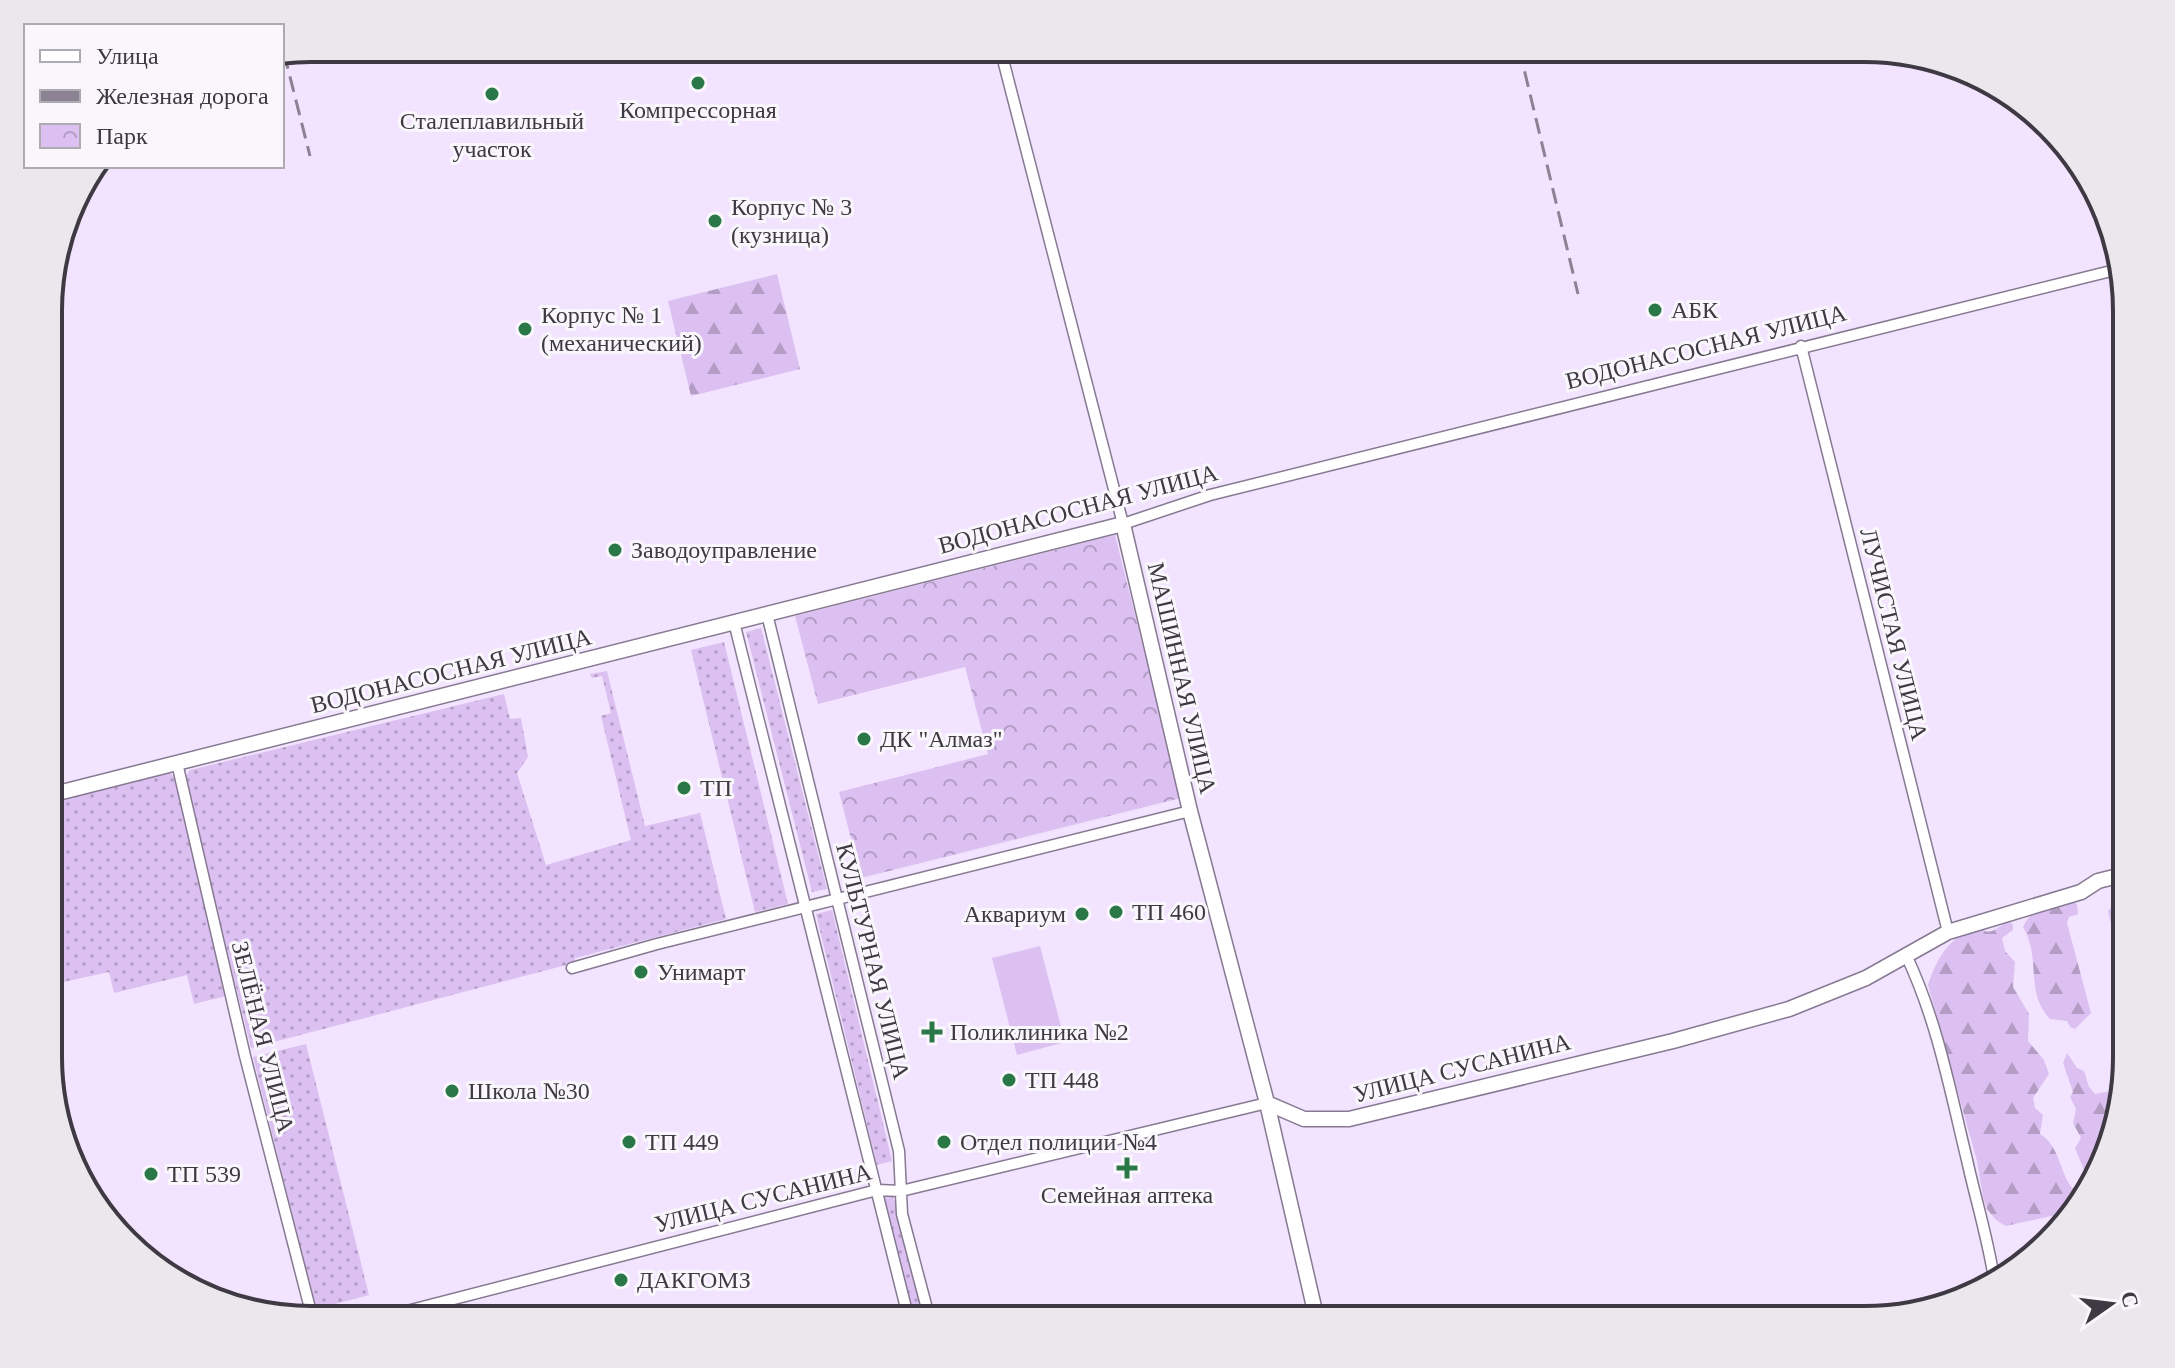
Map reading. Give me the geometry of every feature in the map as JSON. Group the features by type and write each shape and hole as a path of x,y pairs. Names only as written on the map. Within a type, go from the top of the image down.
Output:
{"street":[{"name":"МАШИННАЯ УЛИЦА","path":"1004,63 1123,524 1190,811 1267,1103 1314,1305"},
{"name":"ВОДОНАСОСНАЯ УЛИЦА","path":"62,792 1123,524 1210,495 2110,271"},
{"name":"ЛУЧИСТАЯ УЛИЦА","path":"1801,346 1948,932"},
{"name":"КУЛЬТУРНАЯ УЛИЦА","path":"767,614 899,1151 902,1214 926,1306"},
{"path":"734,622 905,1306"},
{"name":"ЗЕЛЁНАЯ УЛИЦА","path":"177,763 245,1056 309,1306"},
{"path":"572,968 1190,811"},
{"name":"УЛИЦА СУСАНИНА","path":"427,1306 877,1190 901,1191 1267,1103 1304,1119 1357,1117 1673,1041 1789,1009 1866,978 1948,932 2081,892 2098,881 2112,878"},
{"path":"1906,955 1924,992 1955,1102 1993,1270"}],"green space":[{"path":"777,274 800,369 691,396 668,301"},
{"path":"1115,535 1181,798 861,878 839,792 988,754 965,667 818,704 795,616"},
{"path":"761,628 827,889 812,892 746,632"},
{"path":"724,642 788,904 755,912 691,650"},
{"path":"607,671 645,826 700,813 726,919 575,958 574,963 251,1048 185,778 190,770 504,694 510,719 521,718 528,757 517,773 546,865 631,840 601,716 611,713 602,676 592,678 590,674"},
{"path":"169,772 176,779 226,996 194,1004 187,975 114,993 109,972 62,982 62,798"},
{"path":"2073,902 2077,904 2078,914 2069,917 2067,923 2091,1013 2075,1029 2067,1021 2050,1019 2042,1008 2035,986 2032,951 2023,927 2037,911"},
{"path":"2111,908 2112,928 2108,911"},
{"path":"832,910 892,1161 877,1165 816,914"},
{"path":"2009,921 2013,925 2013,930 2002,938 2005,951 2015,962 2013,987 2029,1014 2028,1041 2044,1060 2049,1074 2033,1098 2035,1108 2043,1115 2040,1134 2052,1145 2068,1181 2072,1188 2075,1187 2056,1215 2006,1226 1987,1209 1983,1197 1977,1161 1928,985 1940,958 1952,942 1969,932 1992,931"},
{"path":"1040,946 1065,1042 1017,1055 992,958"},
{"path":"306,1044 369,1295 327,1306 315,1306 253,1057"},
{"path":"2067,1053 2077,1068 2084,1071 2095,1094 2110,1091 2100,1137 2084,1172 2075,1148 2081,1138 2073,1123 2076,1109 2070,1097 2073,1092 2063,1063"},
{"path":"886,1195 893,1196 920,1306 909,1306 884,1201"}],"railway":[{"path":"1522,62 1578,294"},
{"path":"287,64 310,156"}],"place":[{"name":"Компрессорная","path":"698,83"},
{"name":"Сталеплавильный участок","path":"492,94"},
{"name":"Корпус № 3 (кузница)","path":"715,221"},
{"name":"АБК","path":"1655,310"},
{"name":"Корпус № 1 (механический)","path":"525,329"},
{"name":"Заводоуправление","path":"615,550"},
{"name":"ДК \"Алмаз\"","path":"864,739"},
{"name":"ТП","path":"684,788"},
{"name":"ТП 460","path":"1116,912"},
{"name":"Аквариум","path":"1082,914"},
{"name":"Унимарт","path":"641,972"},
{"name":"Поликлиника №2","path":"932,1032"},
{"name":"ТП 448","path":"1009,1080"},
{"name":"Школа №30","path":"452,1091"},
{"name":"ТП 449","path":"629,1142"},
{"name":"Отдел полиции №4","path":"944,1142"},
{"name":"Семейная аптека","path":"1127,1168"},
{"name":"ТП 539","path":"151,1174"},
{"name":"ДАКГОМЗ","path":"621,1280"}]}
